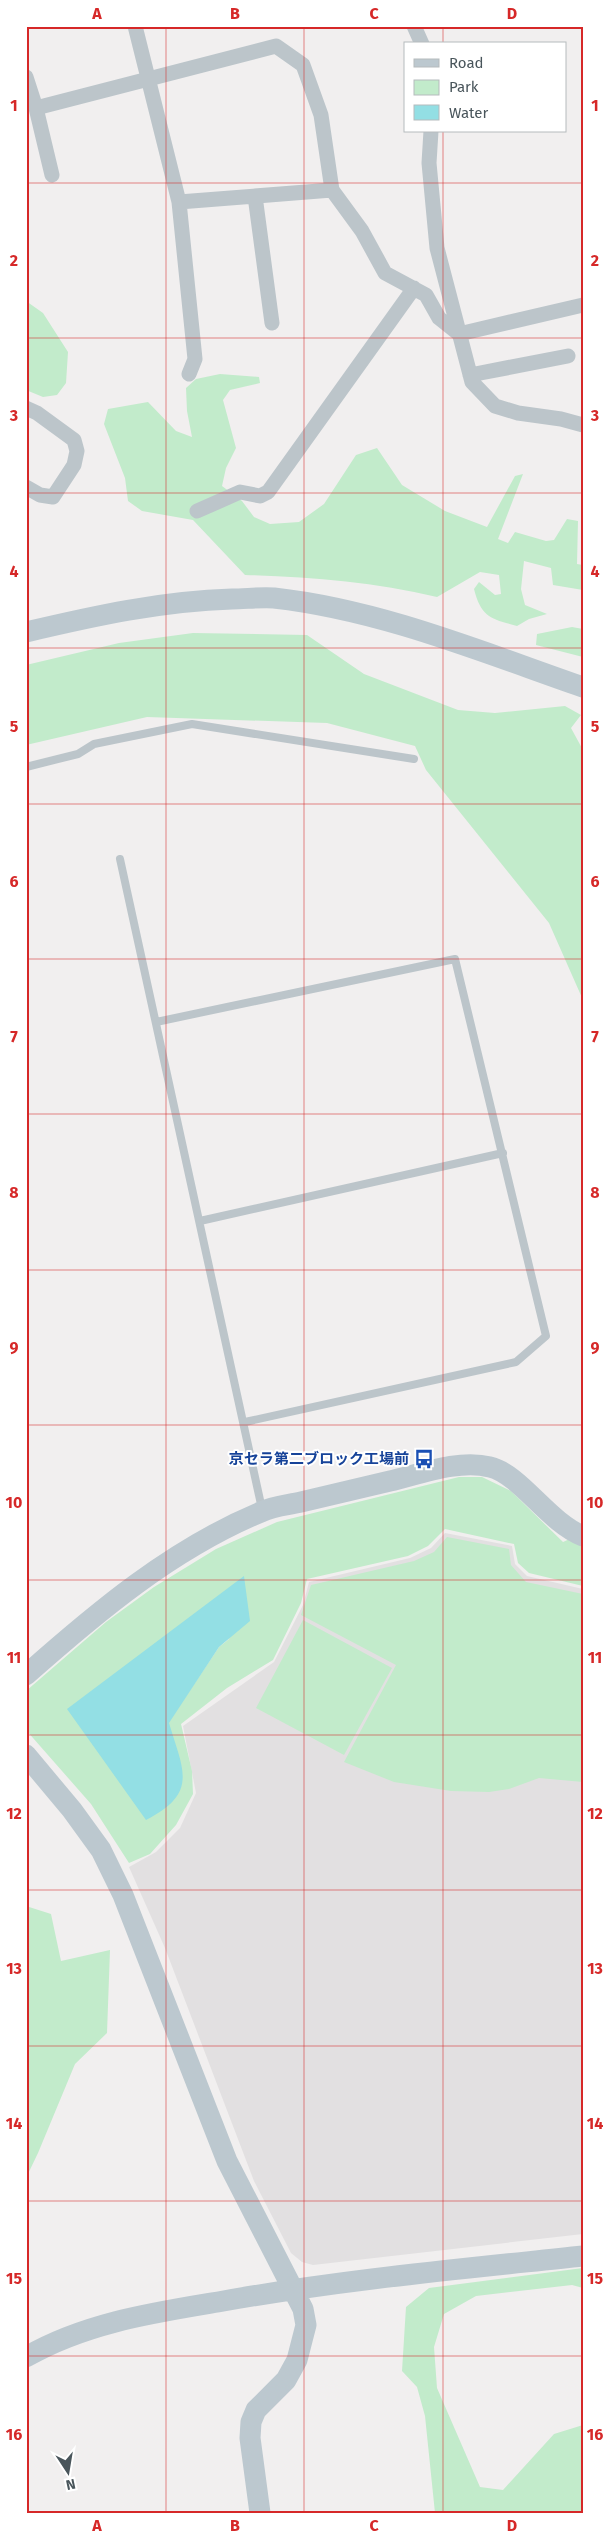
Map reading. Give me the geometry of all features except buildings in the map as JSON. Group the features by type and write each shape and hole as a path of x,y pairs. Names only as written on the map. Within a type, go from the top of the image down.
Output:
{"street":[{"path":"135,26 179,202 195,359 189,374"},
{"path":"414,26 421,42"},
{"path":"36,108 149,77 276,46 303,65 321,115 332,190 362,231 385,273 426,295 439,318 459,334"},
{"path":"26,77 36,108 52,175"},
{"path":"431,132 429,162 437,248 472,382 495,406 518,413 561,419 583,425"},
{"path":"179,202 332,190"},
{"path":"255,196 272,323"},
{"path":"197,510 240,492 260,496 268,492 414,288"},
{"path":"459,334 583,305"},
{"path":"470,375 568,356"},
{"path":"26,408 37,413 74,440 78,451 74,465 53,497 40,495 26,487"},
{"path":"26,632 122,610 178,602 272,598 346,609 419,630 583,687"},
{"path":"26,1675 67,1638 133,1586 181,1553 263,1511 471,1464 491,1467 508,1476 558,1522 571,1532 583,1536"},
{"path":"26,1755 72,1810 101,1850 124,1895 227,2161 303,2310 306,2325 297,2360 286,2380 256,2410 251,2422 250,2438 260,2513"},
{"path":"26,2357 52,2342 106,2324 293,2288 583,2256"}],"lane":[{"path":"26,767 78,754 94,744 192,724 414,759"},
{"path":"120,859 263,1511"},
{"path":"156,1022 455,958 546,1336 516,1362 245,1422"},
{"path":"200,1221 503,1153"}],"shaded area":[{"path":"445,1533 512,1546 515,1564 527,1576 583,1589 583,2234 313,2265 302,2262 291,2253 254,2181 165,1948 129,1867 156,1852 180,1828 196,1793 183,1726 274,1662 303,1605 309,1582 410,1558 431,1548"}],"green space":[{"path":"26,301 43,313 68,352 66,383 57,395 43,397 26,390"},
{"path":"220,374 259,377 260,383 230,390 223,400 236,448 226,468 222,486 242,501 254,517 270,524 299,522 324,504 356,455 377,448 402,485 445,511 487,527 515,476 523,474 498,539 508,543 515,532 546,541 554,540 567,519 578,521 577,564 583,565 583,590 553,585 551,568 524,561 521,589 525,605 547,614 529,619 517,626 494,619 488,615 480,606 477,598 474,589 479,582 495,595 501,594 499,575 480,572 437,597 341,581 245,575 193,520 142,511 128,501 125,478 104,424 108,409 148,402 176,431 192,437 187,411 186,388 196,379"},
{"path":"572,627 583,629 583,657 536,645 537,634"},
{"path":"193,633 307,635 364,674 458,710 495,713 565,706 581,715 571,728 583,750 583,1000 549,923 426,770 415,746 327,723 147,717 26,745 26,665 119,643"},
{"path":"459,1477 482,1477 511,1491 563,1542 583,1533 583,1586 529,1573 518,1563 514,1544 445,1529 428,1546 408,1556 307,1579 301,1603 273,1660 227,1688 181,1724 192,1771 193,1794 176,1825 150,1854 129,1863 91,1804 26,1730 26,1691 106,1622 154,1587 216,1549 277,1522","holes":["244,1577 229,1639 219,1647 168,1723"]},
{"path":"447,1537 509,1549 511,1565 526,1582 583,1594 583,1782 539,1778 509,1789 489,1792 451,1791 394,1782 344,1762 396,1665 301,1615 311,1585 414,1561 434,1552"},
{"path":"303,1620 392,1668 344,1755 256,1708"},
{"path":"26,1906 51,1914 61,1961 110,1950 107,2033 75,2064 26,2178"},
{"path":"583,2268 583,2288 572,2285 476,2296 444,2314 434,2347 437,2388 480,2487 503,2490 554,2434 583,2425 583,2513 435,2513 425,2416 417,2387 402,2371 406,2307 429,2288"}],"water":[{"path":"244,1576 250,1621 219,1647 169,1723 179,1754 183,1779 180,1790 174,1800 163,1810 146,1820 67,1709"}],"place":[{"name":"京セラ第二ブロック工場前","path":"424,1459"}]}
